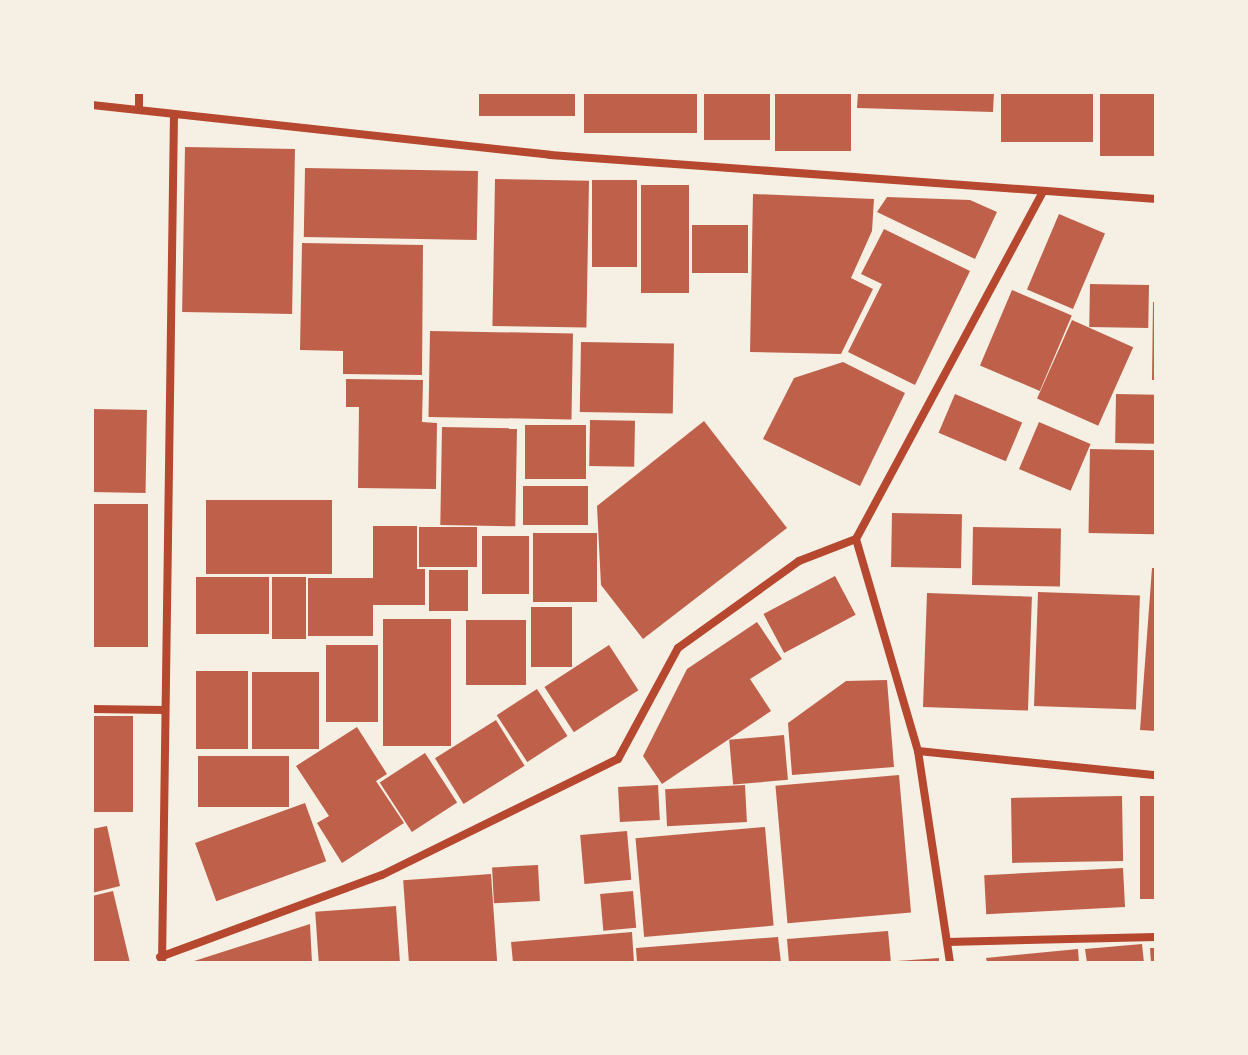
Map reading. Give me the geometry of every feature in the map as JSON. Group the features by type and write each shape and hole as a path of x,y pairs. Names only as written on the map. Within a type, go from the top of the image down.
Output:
{"street":[{"path":"139,92 139,107"},
{"path":"92,105 139,107 174,116 550,155 1156,199"},
{"path":"174,116 161,960 382,875 618,759 678,648 799,561 856,539 1043,191"},
{"path":"856,539 918,751 950,963"},
{"path":"92,709 165,710"},
{"path":"918,751 1156,775"},
{"path":"947,942 1156,937"}],"building":[{"path":"479,92 575,92 575,116 479,116"},
{"path":"584,92 697,92 697,133 584,133"},
{"path":"704,92 770,92 770,140 704,140"},
{"path":"775,92 851,92 851,151 775,151"},
{"path":"858,92 994,92 993,112 857,108"},
{"path":"1001,92 1093,92 1093,142 1001,142"},
{"path":"1100,92 1156,92 1156,156 1100,156"},
{"path":"185,147 295,149 292,314 182,312"},
{"path":"305,168 478,171 477,240 304,237"},
{"path":"495,179 589,181 586,328 492,326"},
{"path":"592,180 637,180 637,267 592,267"},
{"path":"641,185 689,185 689,293 641,293"},
{"path":"753,194 874,199 872,231 851,278 873,289 841,354 750,352"},
{"path":"887,197 970,200 997,212 975,259 877,212"},
{"path":"1059,214 1105,234 1073,309 1027,289"},
{"path":"692,225 748,225 748,273 692,273"},
{"path":"884,229 970,271 915,385 848,352 882,284 861,274"},
{"path":"302,243 423,245 422,375 343,374 343,351 300,350"},
{"path":"1090,284 1149,285 1148,328 1089,327"},
{"path":"1012,290 1072,315 1040,391 980,365"},
{"path":"1153,302 1156,302 1156,380 1152,380"},
{"path":"1072,320 1133,347 1098,426 1037,399"},
{"path":"430,331 573,333 571,419 428,417"},
{"path":"581,342 674,344 673,414 580,412"},
{"path":"843,362 905,393 860,486 763,439 794,378"},
{"path":"346,379 423,380 422,422 437,423 436,489 358,488 359,407 346,407"},
{"path":"955,394 1022,423 1006,461 939,433"},
{"path":"1116,394 1156,395 1155,444 1115,443"},
{"path":"92,409 147,410 146,493 92,492"},
{"path":"590,420 635,421 634,467 589,466"},
{"path":"704,421 787,528 643,639 601,585 597,506"},
{"path":"1039,422 1091,444 1071,491 1019,469"},
{"path":"525,425 586,425 586,479 525,479"},
{"path":"442,427 517,428 515,526 440,525"},
{"path":"1090,449 1156,450 1155,534 1089,533"},
{"path":"523,486 588,486 588,525 523,525"},
{"path":"206,500 332,500 332,574 206,574"},
{"path":"92,504 148,504 148,647 92,647"},
{"path":"892,513 962,514 961,568 891,567"},
{"path":"373,526 417,526 417,569 425,569 425,605 373,605 373,636 308,636 308,578 373,578"},
{"path":"419,527 477,527 477,567 419,567"},
{"path":"973,527 1061,529 1060,587 972,585"},
{"path":"533,533 597,533 597,602 533,602"},
{"path":"482,536 529,536 529,594 482,594"},
{"path":"1152,568 1156,568 1156,731 1140,730"},
{"path":"429,570 468,570 468,611 429,611"},
{"path":"835,576 856,615 784,653 763,614"},
{"path":"196,577 269,577 269,634 196,634"},
{"path":"272,577 306,577 306,639 272,639"},
{"path":"1038,592 1140,596 1136,709 1034,706"},
{"path":"927,593 1032,597 1028,711 923,707"},
{"path":"531,607 572,607 572,667 531,667"},
{"path":"383,619 451,619 451,746 383,746"},
{"path":"466,620 526,620 526,685 466,685"},
{"path":"757,622 782,659 750,679 771,711 662,784 643,756 687,669"},
{"path":"326,645 378,645 378,722 326,722"},
{"path":"609,645 638,690 574,732 544,687"},
{"path":"196,671 248,671 248,749 196,749"},
{"path":"252,672 319,672 319,749 252,749"},
{"path":"887,680 894,767 792,775 788,723 846,681"},
{"path":"537,689 567,736 527,762 497,715"},
{"path":"92,716 133,716 133,812 92,812"},
{"path":"496,720 525,766 464,804 435,758"},
{"path":"357,727 387,774 376,781 404,823 342,863 317,823 329,816 296,766"},
{"path":"784,735 788,780 733,785 729,740"},
{"path":"425,753 457,802 412,832 380,782"},
{"path":"198,756 289,756 289,807 198,807"},
{"path":"899,775 911,912 787,923 775,786"},
{"path":"658,785 660,820 620,822 618,787"},
{"path":"745,785 747,822 667,826 665,789"},
{"path":"1122,796 1123,861 1012,863 1011,798"},
{"path":"1140,796 1156,796 1156,899 1140,899"},
{"path":"305,803 326,861 216,901 195,843"},
{"path":"107,826 120,886 92,893 92,829"},
{"path":"765,827 774,926 644,937 635,838"},
{"path":"627,831 631,880 584,884 580,835"},
{"path":"538,865 540,901 494,903 492,867"},
{"path":"1123,868 1125,907 986,914 984,875"},
{"path":"491,874 497,963 409,963 403,880"},
{"path":"113,891 130,963 92,963 92,896"},
{"path":"633,891 636,928 603,931 600,894"},
{"path":"396,906 400,963 319,963 315,912"},
{"path":"310,924 312,963 191,963 191,962"},
{"path":"888,931 891,963 789,963 787,939"},
{"path":"632,932 634,963 513,963 511,942"},
{"path":"778,937 781,963 637,963 636,948"},
{"path":"1142,944 1144,963 1087,963 1085,949"},
{"path":"1150,948 1156,948 1156,963 1151,963"},
{"path":"1078,949 1079,963 987,963 986,958"},
{"path":"939,958 939,963 897,963 897,961"}]}
